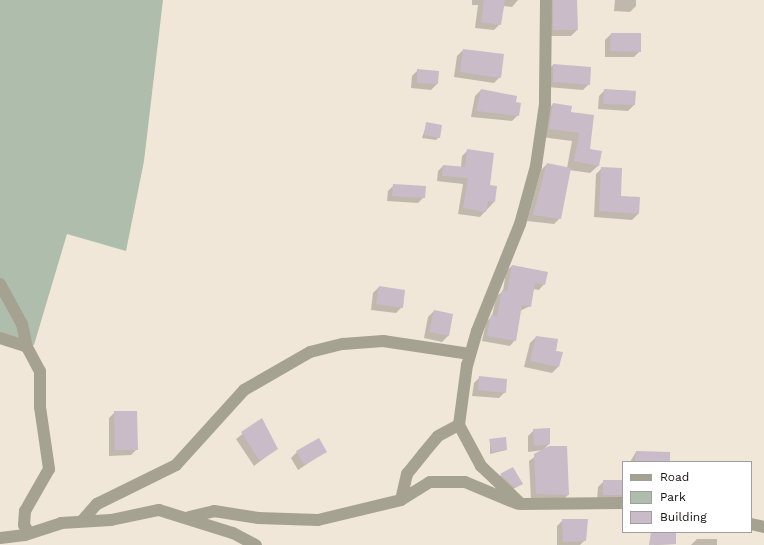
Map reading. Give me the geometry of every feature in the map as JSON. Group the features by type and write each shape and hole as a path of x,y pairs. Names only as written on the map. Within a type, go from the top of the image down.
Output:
{"street":[{"path":"521,504 481,466 459,426 470,354 520,224 536,166 545,104 546,0"},
{"path":"0,284 22,324 27,347 40,371 40,407 50,462 47,477 25,511 24,525 29,533"},
{"path":"0,338 27,347"},
{"path":"82,521 97,504 176,465 244,390 310,352 343,344 384,342 470,354"},
{"path":"401,500 407,474 438,436 459,426"},
{"path":"189,517 214,511 258,518 318,520 401,500 430,482 464,482 514,506 521,504 622,502"},
{"path":"0,538 82,521 111,520 159,510 189,517 256,545"},
{"path":"752,524 764,527"}],"green space":[{"path":"0,0 163,0 144,161 126,251 67,234 34,345 0,333"}],"building":[{"path":"484,0 505,0 501,25 481,22"},
{"path":"553,0 577,0 578,30 553,30"},
{"path":"611,33 641,33 641,52 610,51"},
{"path":"463,49 504,54 501,78 460,72"},
{"path":"553,64 591,67 590,85 553,82"},
{"path":"417,69 439,71 438,84 417,83"},
{"path":"481,89 517,96 516,102 521,103 519,116 476,111"},
{"path":"604,89 636,91 635,105 603,104"},
{"path":"553,103 572,106 571,112 594,115 590,149 602,151 599,166 574,161 579,133 549,129"},
{"path":"426,122 442,125 440,138 424,135"},
{"path":"467,149 494,153 490,185 497,186 495,202 488,201 486,212 463,208 468,178 442,176 443,165 465,167"},
{"path":"547,163 571,168 561,219 533,215"},
{"path":"601,167 622,168 621,196 640,197 639,214 599,211"},
{"path":"393,184 426,186 425,198 392,196"},
{"path":"512,265 548,272 545,285 535,283 531,307 522,305 516,341 487,336 491,315 497,316 502,290 507,291"},
{"path":"379,286 405,290 403,308 376,304"},
{"path":"434,310 453,314 449,336 429,332"},
{"path":"536,336 558,339 556,351 563,352 559,367 530,361"},
{"path":"479,376 507,379 506,393 478,390"},
{"path":"114,411 137,411 138,450 115,450"},
{"path":"262,418 278,449 260,461 241,432"},
{"path":"550,428 550,444 534,446 533,429"},
{"path":"506,437 507,450 492,452 489,439"},
{"path":"319,438 327,452 304,465 296,451"},
{"path":"549,446 567,446 569,495 536,494 534,454"},
{"path":"636,451 670,452 670,461 635,461"},
{"path":"513,467 523,484 515,488 500,474"},
{"path":"603,480 622,480 622,495 603,495"},
{"path":"562,519 588,519 586,541 563,542"},
{"path":"651,533 676,533 676,544 649,545"}]}
